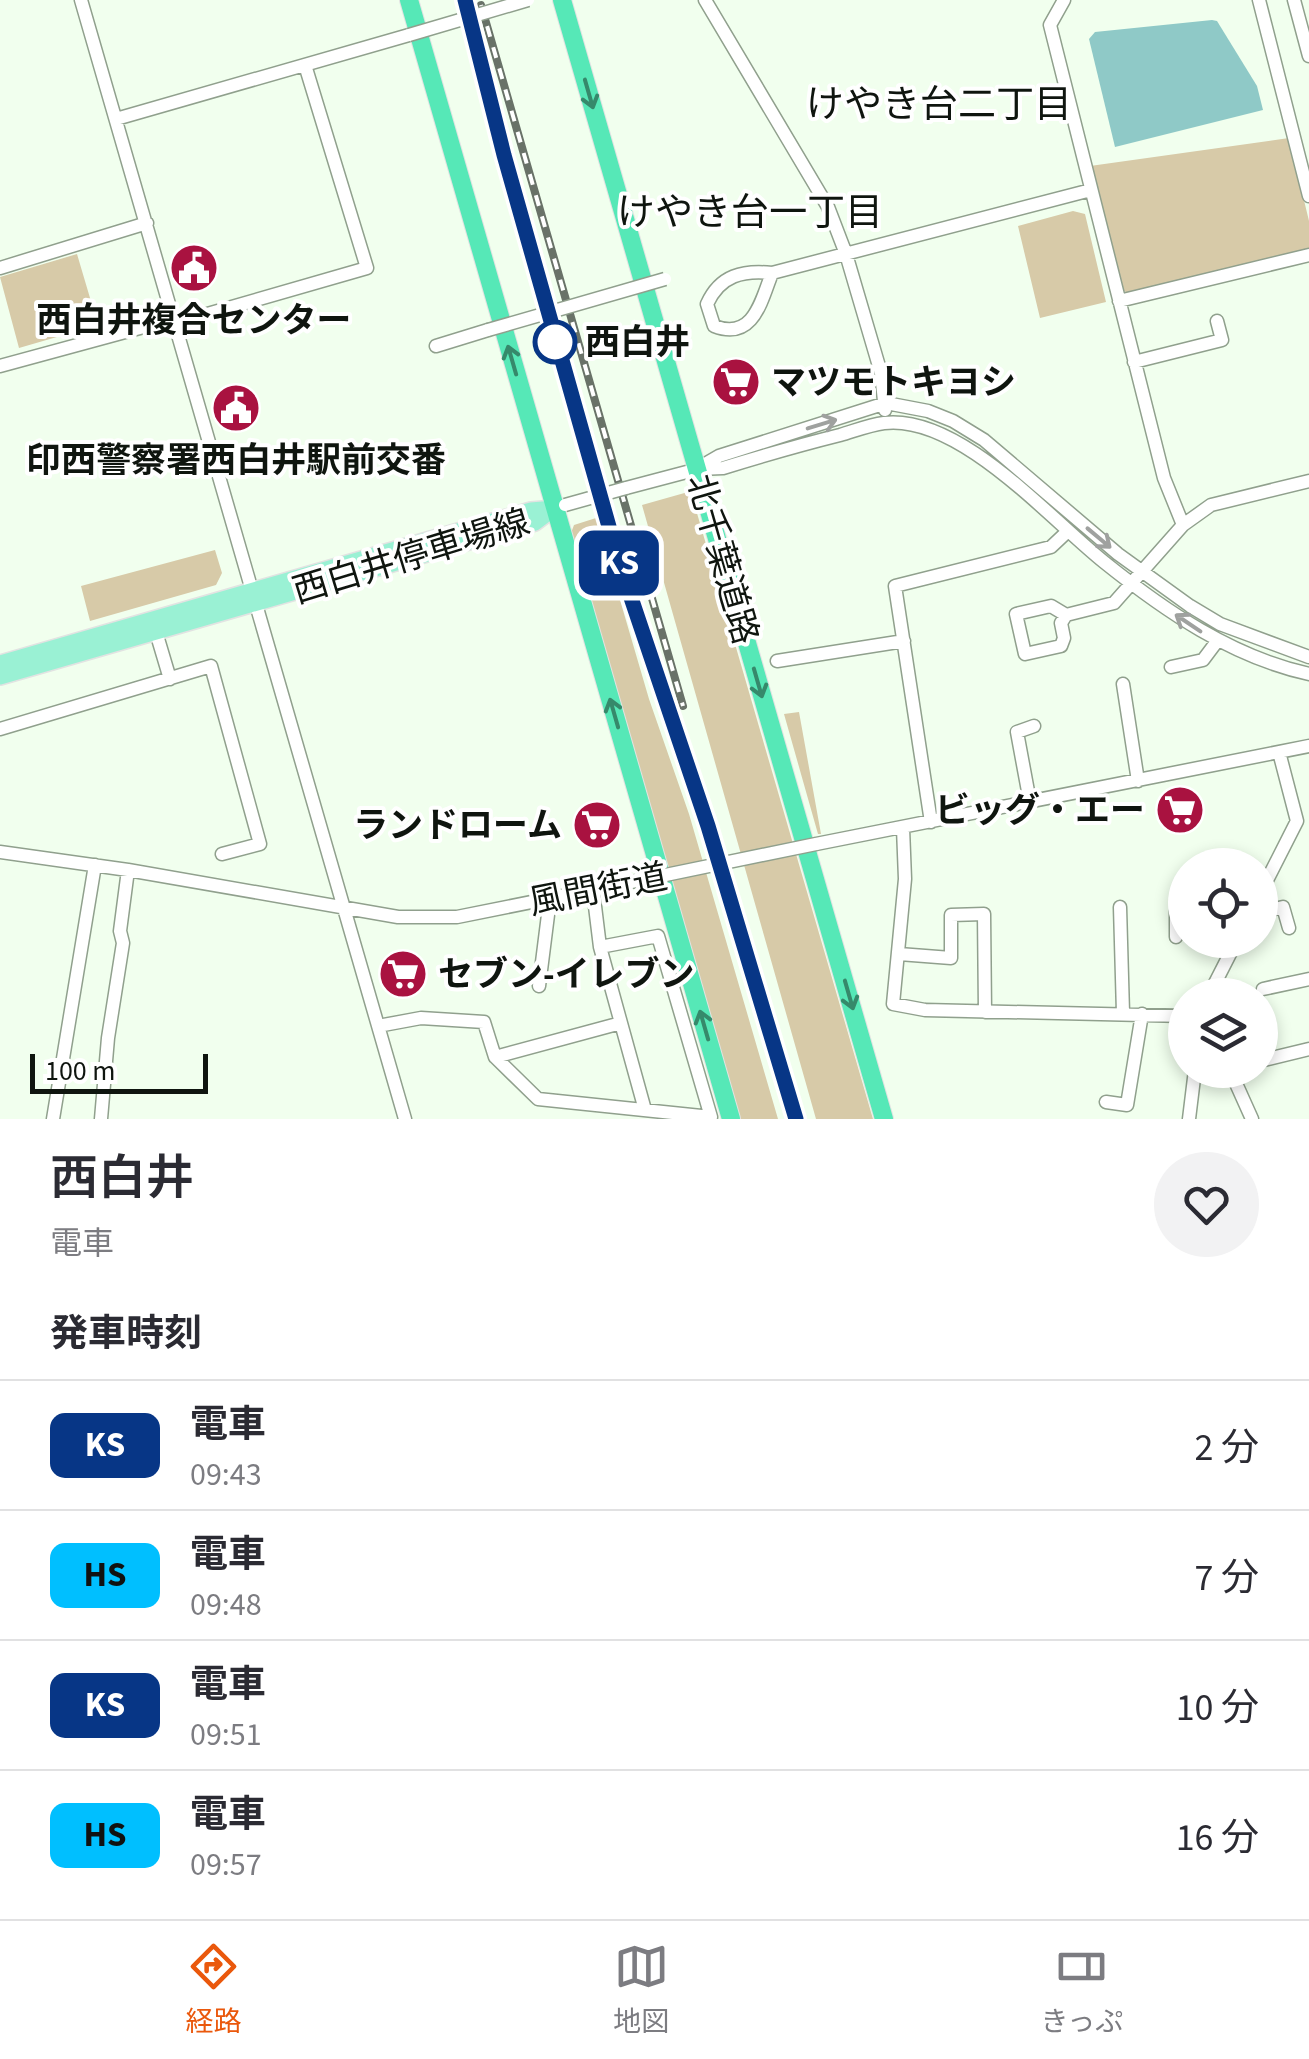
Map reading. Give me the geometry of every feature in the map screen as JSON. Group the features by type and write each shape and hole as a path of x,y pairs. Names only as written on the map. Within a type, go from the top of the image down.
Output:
{"highway":[{"path":"408,0 560,506 731,1119"},
{"name":"北千葉道路","path":"562,0 692,470 884,1119"}],"main road":[{"name":"西白井停車場線","path":"0,663 534,523 560,506"},
{"name":"西白井停車場線","path":"0,676 156,632 254,596"}],"street":[{"path":"82,0 146,224 169,322 254,596 405,1119"},
{"path":"116,119 528,0"},
{"path":"705,0 828,207 881,373 886,404 884,423"},
{"path":"1064,0 1050,25 1164,478 1183,525"},
{"path":"1260,0 1309,196"},
{"path":"1294,0 1309,56"},
{"path":"0,366 366,268 305,65"},
{"path":"772,273 758,310 742,328 729,332 714,326 708,304 714,290 731,276 750,271 772,273 1091,190"},
{"path":"0,268 146,224"},
{"path":"1119,302 1309,254"},
{"path":"436,346 665,280"},
{"path":"1134,362 1222,340 1218,320"},
{"path":"692,470 719,456 886,404 928,411 972,432 1143,572 1220,624 1309,658"},
{"path":"560,506 692,470 723,468 884,423 926,428 965,446 1134,584 1218,640 1271,666 1309,674"},
{"path":"1066,615 1061,623 1061,646 1025,654 1016,614 1050,606 1066,615 1114,603 1183,525 1211,505 1309,481"},
{"path":"930,822 894,586 1052,548 1068,530"},
{"path":"156,632 170,678"},
{"path":"1171,667 1203,660 1218,640"},
{"path":"776,661 904,641"},
{"path":"0,728 211,666 260,844 222,854"},
{"path":"1122,684 1138,781"},
{"path":"1030,802 1017,732 1034,726"},
{"name":"風間街道","path":"0,852 398,916 457,917 1309,746"},
{"path":"1278,858 1297,821 1279,752"},
{"path":"904,828 905,879 894,1004 925,1010 1168,1015"},
{"path":"54,1119 95,865"},
{"path":"101,1119 108,1038 123,944 120,931 128,870"},
{"path":"593,890 600,946 645,1110"},
{"path":"539,986 550,899"},
{"path":"1278,908 1283,907 1289,928"},
{"path":"1120,908 1123,1012"},
{"path":"899,954 951,958 951,914 984,914 985,1012"},
{"path":"378,1026 421,1018 484,1022 495,1057 538,1099 711,1117 658,936 600,946"},
{"path":"1278,986 1309,979"},
{"path":"1106,1102 1127,1105 1142,1014"},
{"path":"495,1057 621,1023"},
{"path":"1278,1057 1309,1049"},
{"path":"1189,1119 1192,1088"},
{"path":"1238,1088 1252,1119"}],"shaded area":[{"path":"1289,138 1309,221 1309,249 1129,294 1121,289 1090,166"},
{"path":"1073,211 1085,214 1106,302 1040,318 1018,226"},
{"path":"77,254 98,325 19,348 0,277"},
{"path":"688,492 873,1119 816,1119 642,505"},
{"path":"596,518 649,699 689,814 778,1119 740,1119 571,533 574,525"},
{"path":"215,550 222,573 216,585 90,621 81,586"},
{"path":"799,712 821,834 784,714"}],"water":[{"path":"1217,21 1257,86 1263,110 1115,147 1089,39 1095,32"}],"railway":[{"path":"465,0 503,155 619,562 708,826 796,1119"},
{"path":"481,5 683,706"}],"train":[{"name":"KS","path":"465,0 504,155 619,562 708,826 796,1119"}],"place":[{"name":"西白井複合センター","path":"194,268"},
{"name":"西白井","path":"555,342"},
{"name":"マツモトキヨシ","path":"736,382"},
{"name":"印西警察署西白井駅前交番","path":"236,408"},
{"name":"ビッグ・エー","path":"1180,810"},
{"name":"ランドローム","path":"597,825"},
{"name":"セブン-イレブン","path":"403,974"}],"district":[{"name":"けやき台二丁目","path":"939,104"},
{"name":"けやき台一丁目","path":"750,212"}]}
